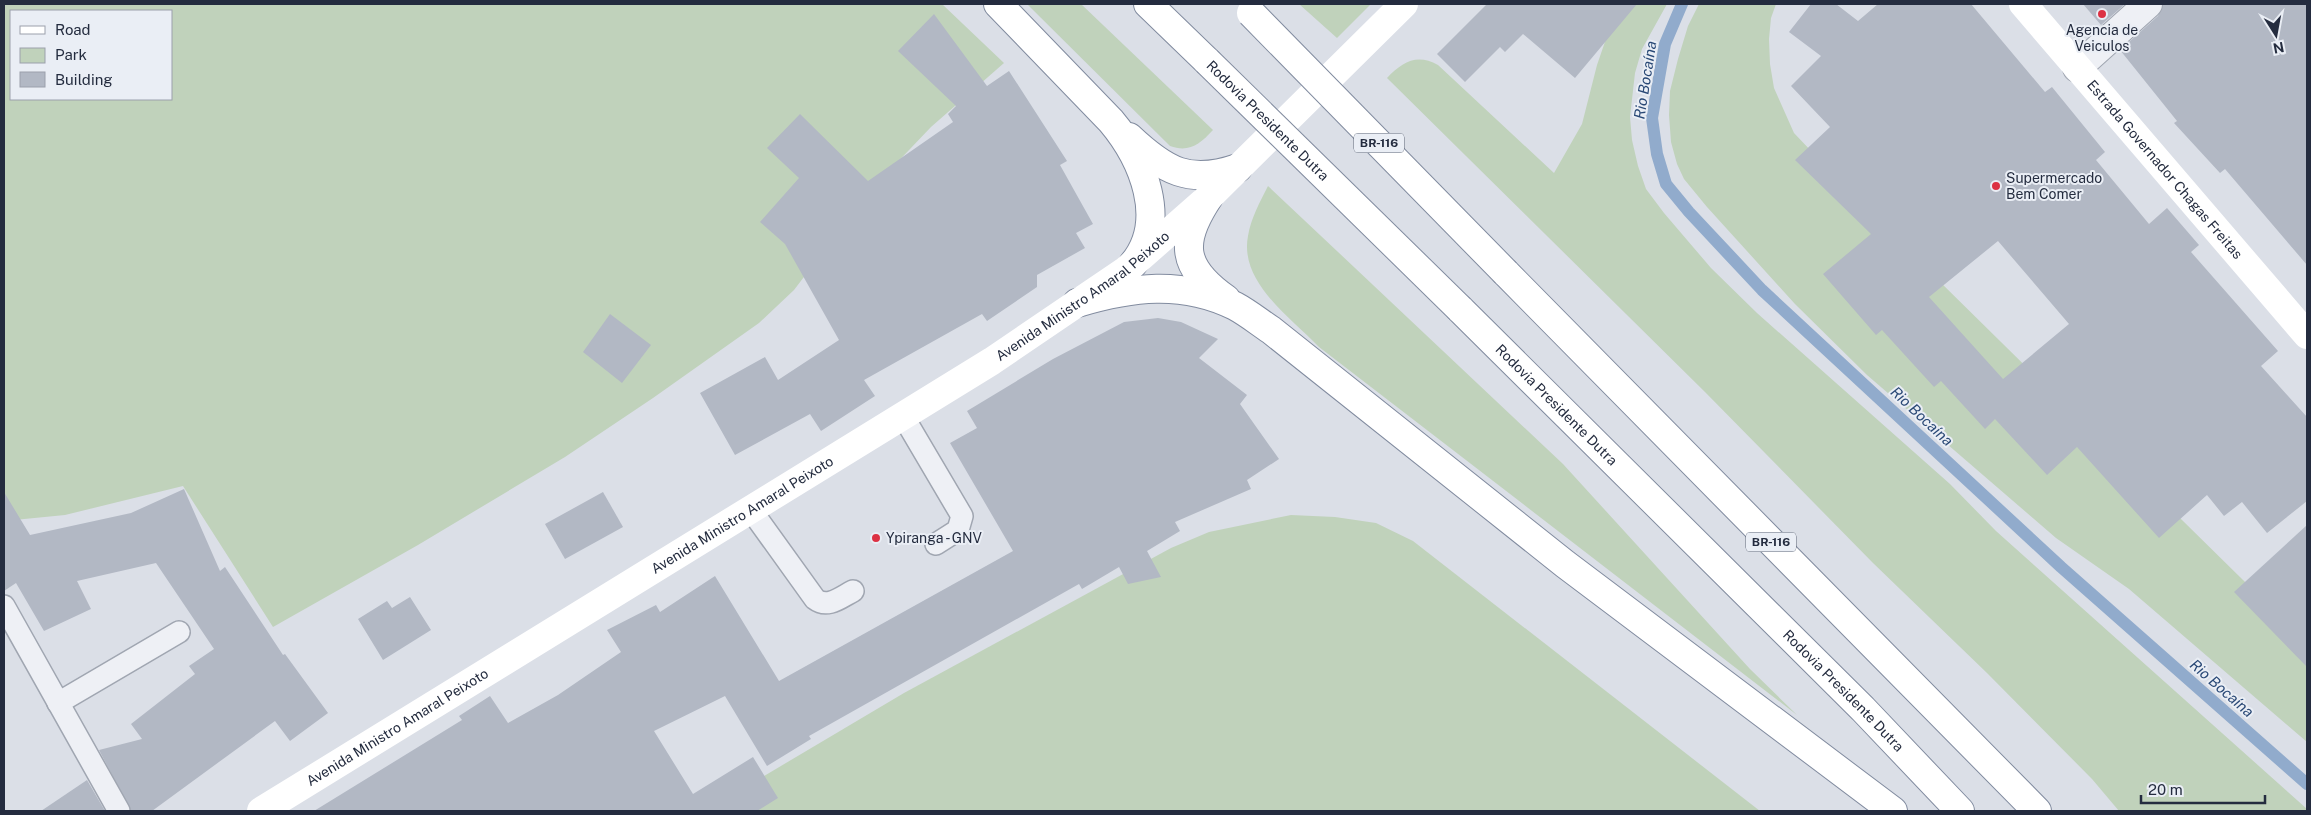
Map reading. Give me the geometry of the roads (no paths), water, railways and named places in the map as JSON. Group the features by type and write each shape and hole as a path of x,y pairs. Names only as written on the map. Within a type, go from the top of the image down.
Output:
{"main road":[{"path":"998,4 1124,136 1138,162 1147,187 1150,222 1146,245 1133,264"},
{"name":"Rodovia Presidente Dutra","path":"1148,4 1460,309 1863,709 1960,811"},
{"path":"1404,4 1209,197 1192,227 1190,254 1197,272 1204,282 1270,330 1565,564 1893,811"},
{"name":"Estrada Governador Chagas Freitas","path":"2023,4 2307,335"},
{"name":"BR-116","path":"1247,8 2037,811"},
{"path":"1099,108 1147,153 1176,172 1185,175 1204,176 1238,168"},
{"name":"Avenida Ministro Amaral Peixoto","path":"262,811 992,361 1133,264 1209,197"},
{"path":"1077,303 1130,290 1163,288 1211,296 1237,307"}],"street":[{"path":"2077,68 2148,4"}],"lane":[{"path":"903,416 962,516 958,530 936,544"},
{"path":"751,510 815,600 819,603 830,603 853,591"},
{"path":"4,606 119,811"},
{"path":"58,703 179,632"}],"waterway":[{"name":"Rio Bocaína","path":"1682,4 1665,44 1652,118 1657,154 1666,184 1689,212 1762,290 2061,567 2307,784"}],"place":[{"name":"Agencia de Veiculos","path":"2102,14"},
{"name":"Supermercado Bem Comer","path":"1996,186"},
{"name":"Ypiranga - GNV","path":"876,538"}]}
